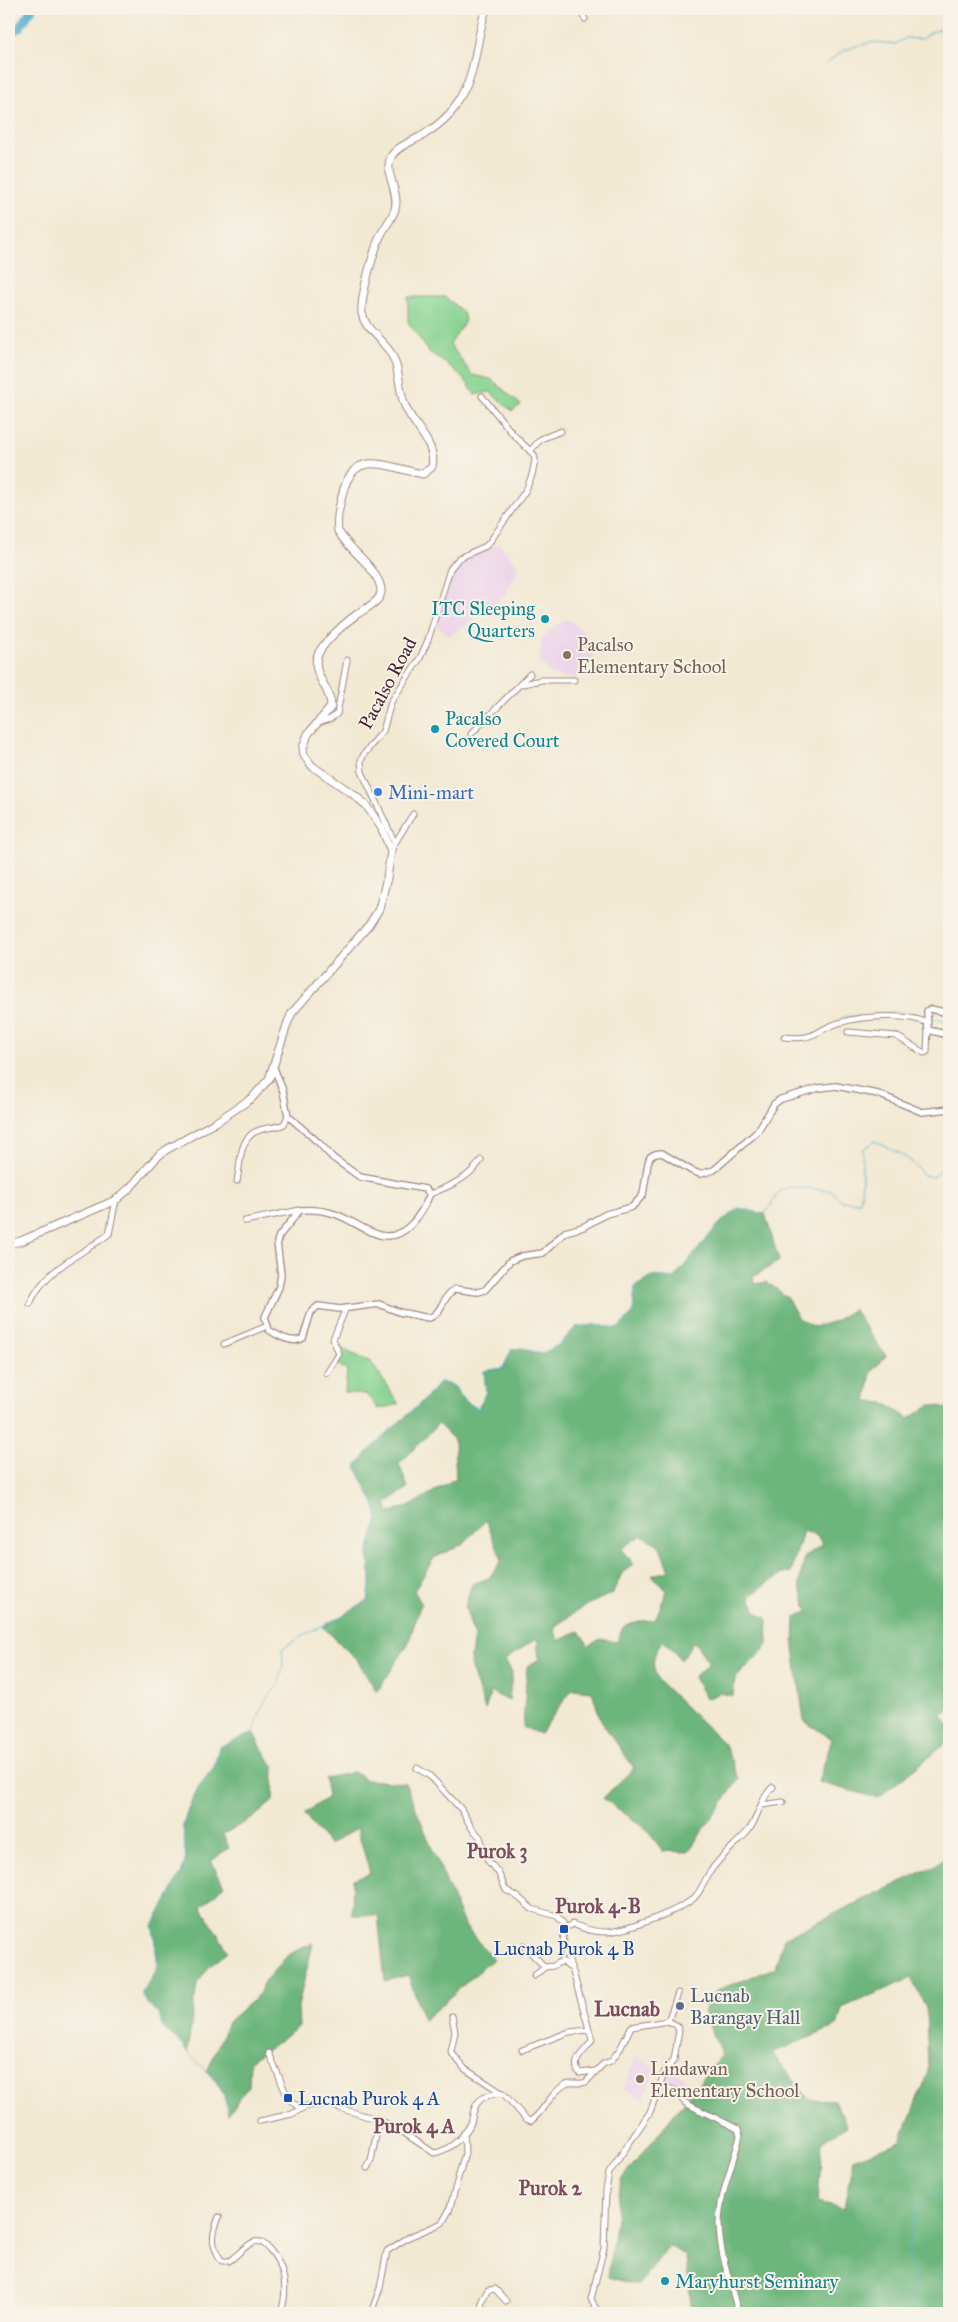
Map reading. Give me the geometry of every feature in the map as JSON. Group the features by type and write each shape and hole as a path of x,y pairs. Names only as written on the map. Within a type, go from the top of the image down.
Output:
{"main road":[{"path":"9,1244 21,1241 116,1200 166,1150 216,1122 252,1098 266,1084 274,1068 292,1013 376,916 387,878 391,851 381,827 366,805 307,761 304,755 305,741 316,724 328,712 331,701 317,669 318,654 327,642 354,616 378,599 381,592 375,575 338,531 337,522 345,483 352,471 367,463 378,462 423,474 432,467 434,460 420,429 406,409 397,364 390,351 371,331 362,312 363,298 379,238 395,209 395,196 389,161 393,154 436,127 456,106 464,92 473,66 486,9"}],"street":[{"path":"579,9 585,19"},
{"path":"482,396 513,434 530,451 541,439 561,431"},
{"name":"Pacalso Road","path":"395,843 364,780 361,761 368,747 383,731 391,702 420,658 428,640 450,569 459,558 478,550 492,540 526,490 535,466 534,455 530,451"},
{"path":"316,724 330,720 337,714 347,660"},
{"path":"471,734 530,674"},
{"path":"522,684 541,680 574,680"},
{"path":"391,851 413,814"},
{"path":"848,1032 896,1036 924,1053 927,1052 927,1011 930,1009 949,1013"},
{"path":"784,1037 810,1038 842,1022 900,1017 949,1035"},
{"path":"274,1068 283,1091 288,1116 319,1143 332,1158 360,1177 425,1189 430,1194"},
{"path":"300,1210 279,1236 277,1242 281,1276 279,1286 265,1317 266,1326 280,1337 301,1340 306,1334 311,1312 318,1306 346,1308 379,1304 399,1312 424,1318 434,1316 451,1292 460,1289 478,1292 485,1290 510,1261 522,1256 543,1253 566,1232 583,1227 606,1214 632,1207 643,1195 648,1163 650,1157 655,1154 662,1153 700,1174 714,1170 757,1132 774,1104 789,1096 819,1088 836,1086 878,1094 922,1112 949,1109"},
{"path":"237,1181 242,1147 249,1136 260,1130 284,1124 288,1116"},
{"path":"245,1221 300,1210 323,1210 336,1214 379,1235 396,1235 411,1226 430,1194 452,1186 474,1169 481,1160"},
{"path":"30,1304 39,1285 60,1267 109,1234 116,1200"},
{"path":"327,1373 338,1354 333,1339 346,1308"},
{"path":"224,1344 266,1326"},
{"path":"417,1768 430,1776 460,1809 471,1827 480,1837 488,1861 498,1872 506,1890 537,1912 557,1916 564,1929 564,1949 573,1972 592,2040 576,2060 576,2067 579,2073 590,2074 597,2071"},
{"path":"564,1929 572,1924 582,1929 608,1932 634,1926 684,1906 702,1889 711,1871 733,1844 750,1829 758,1809 773,1787"},
{"path":"762,1805 783,1802"},
{"path":"524,1946 545,1967"},
{"path":"534,1976 545,1967 553,1966 562,1961 573,1972"},
{"path":"668,2021 678,1993"},
{"path":"452,2016 455,2032 451,2052 465,2069 503,2093 526,2119 534,2120 557,2090 569,2083 586,2082 603,2064 611,2061 632,2027 668,2021 676,2024 679,2030 674,2060 666,2071 650,2112 642,2127 609,2173 606,2190 604,2248 591,2299 598,2313"},
{"path":"522,2050 570,2032 589,2030"},
{"path":"269,2053 288,2098 298,2107 326,2104 379,2120 398,2129 434,2153 443,2152 464,2133 470,2126 474,2108 479,2101 489,2094 503,2093"},
{"path":"660,2086 674,2090 685,2103 738,2129 740,2136 720,2210 719,2226 720,2241 738,2313"},
{"path":"260,2121 292,2114 306,2107"},
{"path":"367,2168 371,2161 379,2120"},
{"path":"371,2313 380,2288 387,2251 409,2236 442,2223 449,2212 465,2153 464,2133"},
{"path":"219,2217 213,2232 213,2244 216,2254 222,2261 229,2262 253,2242 258,2242 264,2243 280,2262 284,2276 286,2298 281,2313"},
{"path":"481,2313 482,2300 488,2290 495,2289 506,2300"}],"shaded area":[{"path":"499,543 519,568 505,595 493,607 457,632 449,635 435,624 450,579 460,564 472,554"},
{"name":"Pacalso Elementary School","path":"568,619 584,632 595,649 588,671 574,679 551,675 540,661 542,638 555,626"},
{"name":"Lindawan Elementary School","path":"636,2055 655,2069 644,2099 624,2089"},
{"path":"672,2065 689,2084 681,2091 675,2087 669,2088 663,2081"}],"green space":[{"path":"408,297 445,297 463,312 465,321 450,344 472,375 491,379 521,405 512,411 490,392 475,395 468,384 451,367 429,352 408,322"},
{"path":"738,1208 765,1214 779,1261 753,1277 754,1284 767,1282 787,1297 798,1318 814,1327 836,1321 853,1309 886,1356 871,1372 866,1402 885,1403 909,1419 930,1405 949,1408 949,1709 942,1716 949,1726 949,1741 878,1798 818,1782 832,1739 804,1721 794,1648 795,1617 808,1612 799,1584 805,1556 823,1545 817,1536 803,1531 791,1572 775,1578 750,1596 755,1610 767,1618 768,1645 735,1679 733,1696 720,1693 706,1699 694,1677 709,1663 694,1641 681,1660 663,1640 657,1650 654,1669 658,1680 725,1745 739,1779 688,1852 663,1851 645,1828 603,1798 634,1768 601,1721 592,1691 572,1689 540,1734 523,1727 527,1667 539,1659 537,1638 505,1660 512,1672 509,1701 491,1692 485,1710 470,1664 474,1635 465,1607 472,1584 489,1578 502,1560 486,1520 463,1544 434,1558 414,1591 421,1603 408,1644 377,1692 358,1661 323,1627 368,1600 371,1579 368,1552 378,1519 375,1506 356,1467 365,1455 420,1404 440,1382 454,1386 464,1400 478,1409 486,1392 484,1371 503,1368 512,1349 522,1348 541,1354 559,1345 576,1327 594,1325 618,1328 633,1313 635,1287 652,1276 674,1278 719,1224","holes":["438,1424 454,1440 456,1478 413,1504 389,1513 386,1503 408,1488 399,1464","641,1535 659,1545 669,1571 652,1575 667,1591 655,1620 639,1621 623,1627 617,1642 600,1639 589,1646 579,1631 558,1641 554,1627 583,1607 613,1593 622,1573 634,1564 621,1549"]},
{"path":"342,1349 371,1362 399,1404 378,1409 366,1394 345,1393 347,1371 336,1363"},
{"path":"253,1733 274,1768 273,1801 253,1818 223,1834 229,1848 211,1861 224,1886 201,1907 228,1951 209,1967 197,1984 187,2052 176,2038 163,2029 159,2013 148,2005 142,1993 158,1967 153,1926 181,1874 186,1858 183,1826 188,1809 199,1786 214,1767 219,1747"},
{"path":"354,1772 366,1780 405,1783 464,1925 493,1959 424,2020 408,1975 385,1981 378,1915 352,1915 353,1879 370,1873 357,1828 329,1845 304,1814 328,1797 325,1778"},
{"path":"949,1854 949,2313 692,2313 686,2256 669,2246 638,2285 608,2277 621,2180 722,2055 703,2011 717,1990 775,1968 784,1938 938,1864","holes":["911,1978 926,2007 928,2071 901,2141 853,2159 844,2208 818,2202 822,2141 847,2126 834,2100 809,2099 772,2053 837,2026 842,2008"]},
{"path":"313,1943 298,2006 299,2027 250,2061 249,2085 228,2115 222,2091 207,2072 228,2022 260,1993 263,1983 289,1954"}],"waterway":[{"path":"9,33 19,28 32,9"},
{"path":"825,65 841,52 856,46 874,42 895,44 906,38 921,39 931,32 942,29 949,33"},
{"path":"882,1014 894,1012 924,1016"},
{"path":"842,1017 859,1016"},
{"path":"930,1018 949,1021"},
{"path":"228,2115 226,2099 220,2084 187,2052 176,2038 163,2029 159,2013 148,2005 142,1993 158,1967 153,1926 181,1874 186,1858 183,1826 188,1809 199,1786 214,1767 219,1747 253,1733 264,1702 279,1684 283,1665 282,1649 368,1601 371,1579 368,1552 378,1519 375,1506 356,1467 365,1455 420,1404 440,1382 454,1386 464,1400 478,1409 486,1392 484,1371 503,1368 512,1349 522,1348 541,1354 559,1345 576,1327 594,1325 618,1328 633,1313 635,1287 652,1276 674,1278 719,1224 738,1208 765,1214 781,1189 807,1188 831,1191 842,1201 860,1202 863,1149 875,1141 908,1159 923,1175 933,1177 949,1159"},
{"path":"949,1492 947,1509 949,1523"},
{"path":"910,2313 915,2287 909,2260 909,2240 917,2204 932,2199 949,2186"}],"place":[{"name":"ITC Sleeping Quarters","path":"545,619"},
{"name":"Pacalso Elementary School","path":"567,655"},
{"name":"Pacalso Covered Court","path":"435,729"},
{"name":"Mini-mart","path":"378,792"},
{"name":"Lucnab Purok 4 B","path":"564,1929"},
{"name":"Lucnab Barangay Hall","path":"680,2006"},
{"name":"Lindawan Elementary School","path":"640,2079"},
{"name":"Lucnab Purok 4 A","path":"288,2098"},
{"name":"Maryhurst Seminary","path":"665,2281"}],"district":[{"name":"Purok 3","path":"497,1851"},
{"name":"Purok 4-B","path":"598,1906"},
{"name":"Lucnab","path":"627,2009"},
{"name":"Purok 4 A","path":"414,2126"},
{"name":"Purok 2","path":"550,2188"}]}
